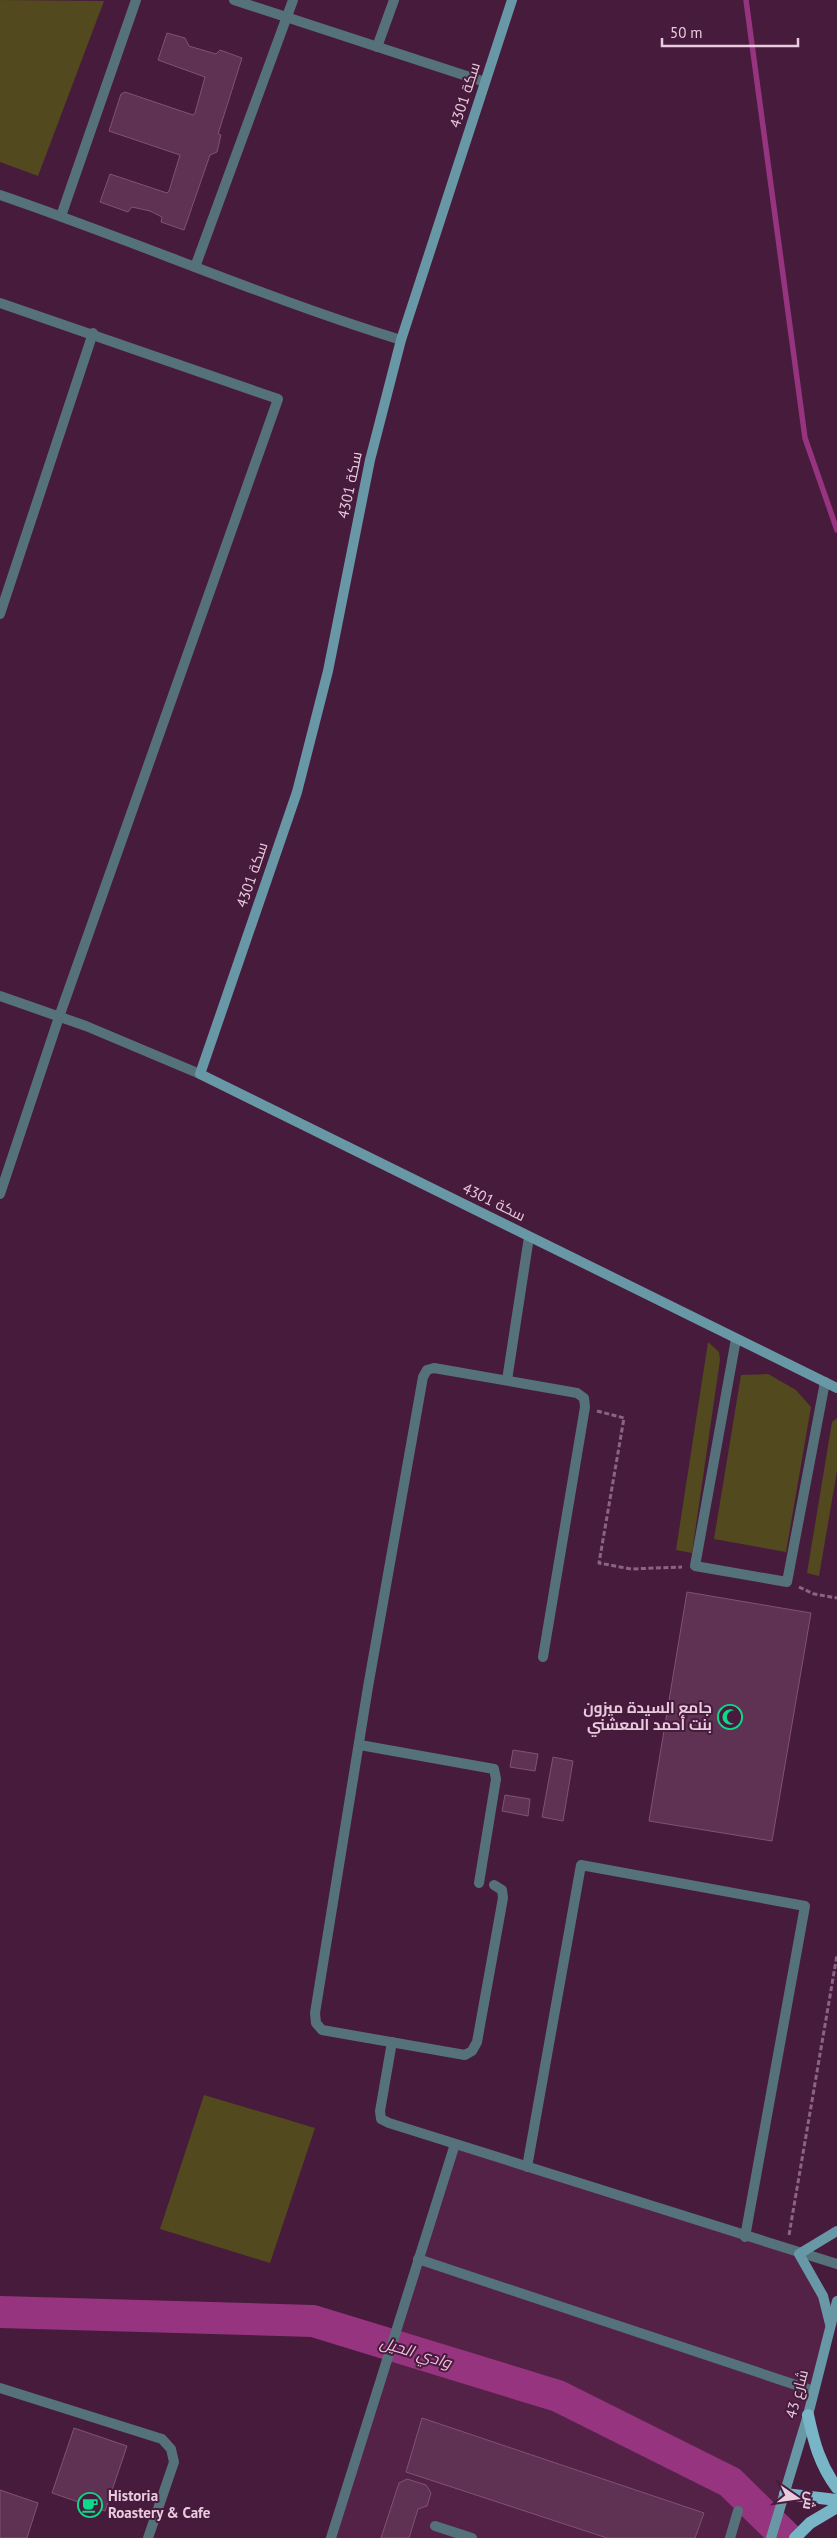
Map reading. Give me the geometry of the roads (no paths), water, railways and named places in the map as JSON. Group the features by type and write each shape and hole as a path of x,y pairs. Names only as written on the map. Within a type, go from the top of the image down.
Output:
{"main road":[{"path":"808,2415 817,2455 826,2473 837,2488"},
{"path":"785,2494 837,2500"},
{"path":"795,2538 810,2523 837,2507"}],"street":[{"path":"61,216 136,0"},
{"path":"234,0 485,82"},
{"path":"195,267 293,0"},
{"path":"377,47 394,0"},
{"name":"سكة 4301","path":"512,0 401,340 370,460 328,671 297,792 200,1074 837,1388"},
{"path":"0,195 61,216 328,317 401,340"},
{"path":"0,302 278,399 59,1017 0,1194"},
{"path":"0,614 93,333"},
{"path":"0,996 59,1017 200,1074"},
{"path":"507,1380 529,1237"},
{"path":"736,1339 695,1566 787,1582 825,1382"},
{"path":"494,1885 502,1890 503,1898 477,2042 472,2051 465,2055 322,2030 316,2024 315,2013 360,1745 423,1377 427,1370 434,1368 507,1380 577,1393 584,1398 585,1407 543,1657"},
{"path":"360,1745 494,1769 496,1779 479,1882"},
{"path":"526,2167 581,1865 804,1906 745,2237"},
{"path":"392,2042 380,2111 381,2118 388,2123 799,2254 837,2264"},
{"path":"331,2538 454,2144"},
{"path":"799,2254 837,2232"},
{"path":"799,2254 823,2296 830,2328"},
{"path":"418,2259 814,2391"},
{"name":"شارع 43","path":"772,2538 808,2415 837,2301"},
{"path":"0,2388 162,2439 170,2449 174,2462 148,2538"},
{"path":"730,2538 738,2511"},
{"path":"435,2526 472,2538"}],"waterway":[{"path":"746,0 805,438 837,530"},
{"name":"وادي الحيل","path":"0,2312 313,2321 558,2396 730,2482 787,2538"}],"place":[{"name":"جامع السيدة ميزون بنت أحمد المعشني","path":"730,1717"},
{"name":"Historia Roastery & Cafe","path":"90,2505"}]}
